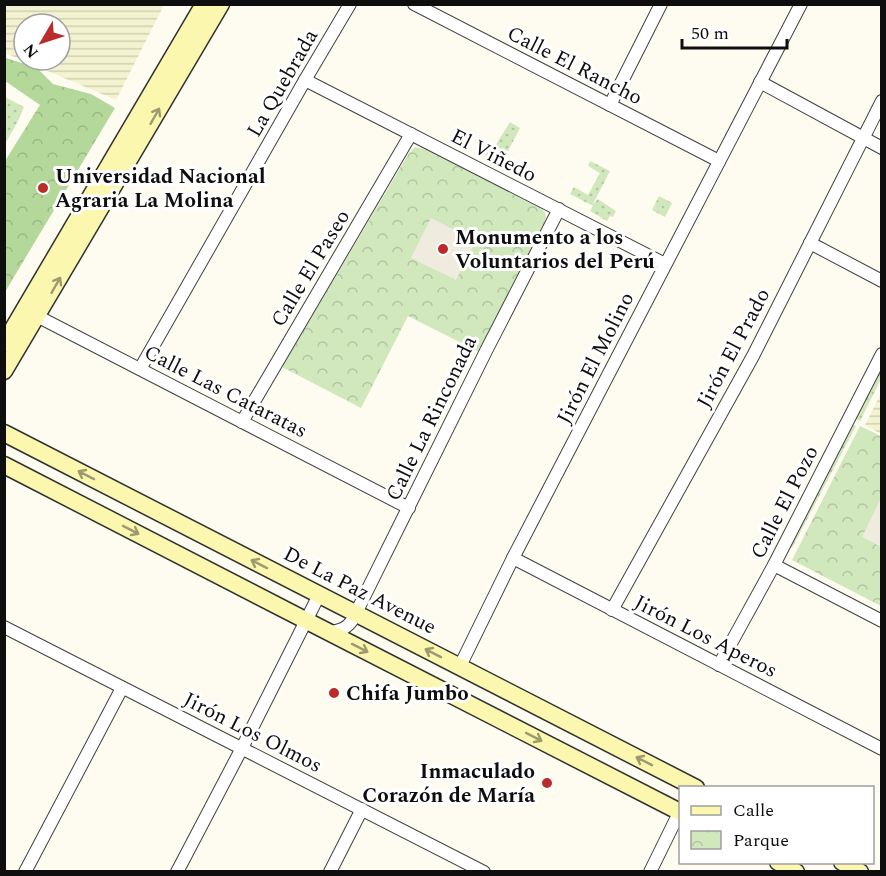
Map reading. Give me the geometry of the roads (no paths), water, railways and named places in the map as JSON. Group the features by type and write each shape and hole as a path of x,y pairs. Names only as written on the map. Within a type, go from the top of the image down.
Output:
{"street":[{"path":"4,371 31,313 204,4"},
{"path":"4,344 31,313 220,4"},
{"name":"La Quebrada","path":"140,369 350,4"},
{"name":"Calle El Rancho","path":"414,4 719,160"},
{"path":"610,105 661,4"},
{"name":"Jirón El Molino","path":"460,666 513,558 801,4"},
{"name":"El Viñedo","path":"305,80 665,264"},
{"path":"760,82 882,148"},
{"name":"Jirón El Prado","path":"612,610 753,356 882,101"},
{"name":"Calle El Paseo","path":"242,422 411,134"},
{"name":"Calle La Rinconada","path":"328,632 339,631 347,626 356,613 559,209"},
{"path":"810,243 882,280"},
{"name":"Calle Las Cataratas","path":"31,313 409,508"},
{"name":"Calle El Pozo","path":"719,665 774,565 882,354"},
{"name":"De La Paz Avenue","path":"4,433 692,786"},
{"path":"4,465 679,811"},
{"name":"Jirón Los Aperos","path":"513,558 882,749"},
{"path":"774,565 882,621"},
{"path":"177,872 319,595"},
{"name":"Jirón Los Olmos","path":"5,629 483,871"},
{"path":"25,872 122,687"},
{"path":"330,872 362,808"},
{"path":"650,872 679,814"},
{"path":"782,864 796,872"},
{"path":"846,864 860,872"}],"place":[{"name":"Universidad Nacional Agraria La Molina","path":"43,188"},
{"name":"Monumento a los Voluntarios del Perú","path":"443,249"},
{"name":"Chifa Jumbo","path":"334,693"},
{"name":"Inmaculado Corazón de María","path":"547,783"}]}
